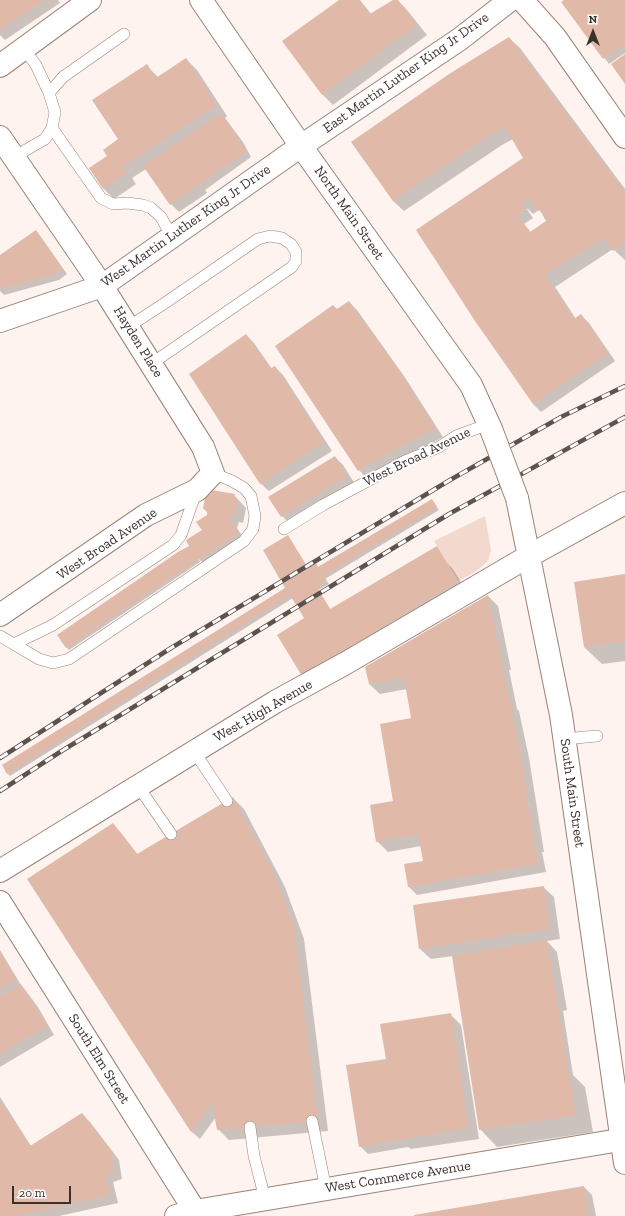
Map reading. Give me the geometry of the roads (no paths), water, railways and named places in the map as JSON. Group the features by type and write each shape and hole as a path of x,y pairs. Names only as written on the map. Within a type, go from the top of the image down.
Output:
{"street":[{"path":"0,66 90,0"},
{"name":"North Main Street","path":"201,0 301,146 471,385 490,426"},
{"name":"East Martin Luther King Jr Drive","path":"301,146 460,39 510,0"},
{"path":"522,0 555,37 625,137"},
{"name":"Hayden Place","path":"0,137 102,286 128,327 203,447 213,473"},
{"name":"West Martin Luther King Jr Drive","path":"0,321 102,286 301,146"},
{"name":"South Main Street","path":"490,426 517,498 561,715 623,1140 625,1163"},
{"name":"West Broad Avenue","path":"0,615 146,515 197,490 213,473"},
{"name":"West High Avenue","path":"0,871 275,702 393,637 529,556 625,503"},
{"name":"South Elm Street","path":"0,902 189,1214"},
{"name":"West Commerce Avenue","path":"189,1214 265,1199 623,1140"}],"lane":[{"path":"49,93 63,77 124,34"},
{"path":"14,157 46,139 52,128 54,112 49,93 36,65 24,49"},
{"path":"52,128 101,198 113,204 128,203 143,205 151,208 161,217 172,237"},
{"path":"128,327 258,239 270,236 282,238 294,248 296,252 296,261 292,267 151,364"},
{"name":"West Broad Avenue","path":"284,528 323,505 405,461 439,447 456,436 490,426"},
{"path":"0,636 39,659 53,663 69,660 244,541 253,529 255,516 251,496 244,488 232,480 213,473"},
{"path":"14,644 53,625 173,544 181,535 197,490"},
{"path":"564,739 597,736"},
{"path":"194,751 226,801"},
{"path":"138,786 171,834"},
{"path":"312,1121 326,1189"},
{"path":"250,1127 254,1156 265,1199"}],"railway":[{"path":"0,758 171,648 450,480 561,417 625,386"},
{"path":"0,791 60,752 449,514 625,417"}]}
